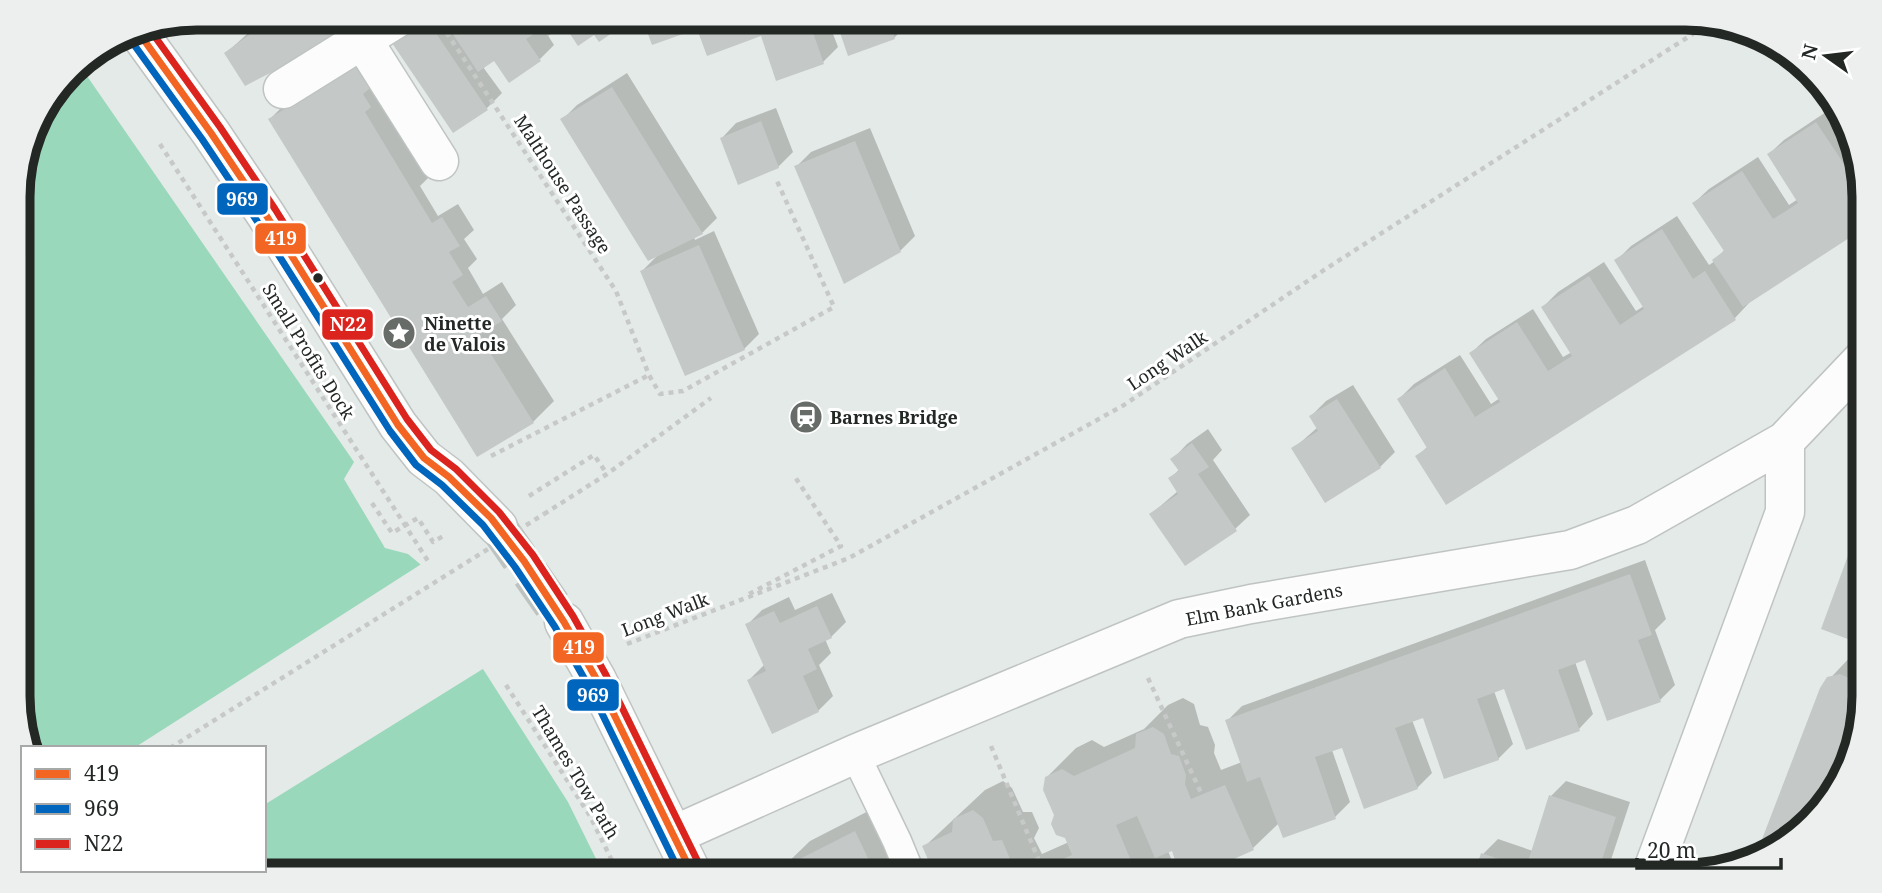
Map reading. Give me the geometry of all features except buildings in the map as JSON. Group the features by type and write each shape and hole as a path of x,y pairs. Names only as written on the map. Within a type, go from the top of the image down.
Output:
{"street":[{"path":"283,89 377,30"},
{"path":"143,39 266,215 398,425 424,458 449,477 498,527"},
{"path":"362,39 439,161"},
{"name":"Elm Bank Gardens","path":"674,835 855,754 1179,620 1239,607 1570,551 1637,525 1786,441 1852,371"},
{"path":"1655,863 1785,512 1786,441"},
{"path":"564,622 592,671 687,863"}],"lane":[{"path":"855,754 906,863"}],"path":[{"name":"Malthouse Passage","path":"444,30 616,290 649,375"},
{"name":"Long Walk","path":"616,649 849,558 1124,405 1324,270 1698,31"},
{"name":"Small Profits Dock","path":"157,140 428,561"},
{"path":"479,462 649,375 660,394 683,391 834,307 777,181"},
{"path":"173,746 607,474 711,398"},
{"path":"540,489 594,455 607,474"},
{"path":"726,606 841,546 795,477"},
{"path":"372,503 392,533 418,518 433,542 441,536"},
{"path":"1131,640 1202,795"},
{"name":"Thames Tow Path","path":"506,685 590,817 613,863"},
{"path":"974,705 1040,863"}],"shaded area":[{"path":"85,73 354,462 344,479 385,548 408,554 420,564 568,802 598,863 266,863 266,746 37,746 30,697 30,186 35,153 42,133 58,104"}],"pier":[{"path":"423,563 486,667 266,804 266,746 137,746"}],"tunnel":[{"path":"498,527 564,622"}],"transit line":[{"name":"N22","path":"154,35 275,209 407,419 431,450 456,469 499,512 533,555 573,616 606,675 699,863"},
{"name":"419","path":"143,39 266,215 398,425 424,458 449,477 491,518 524,561 564,622 597,680 687,863"},
{"name":"969","path":"132,42 257,221 390,431 416,465 442,485 483,525 555,627 588,685 675,863"}],"place":[{"name":"Ninette de Valois","path":"399,333"},
{"name":"Barnes Bridge","path":"806,417"}]}
